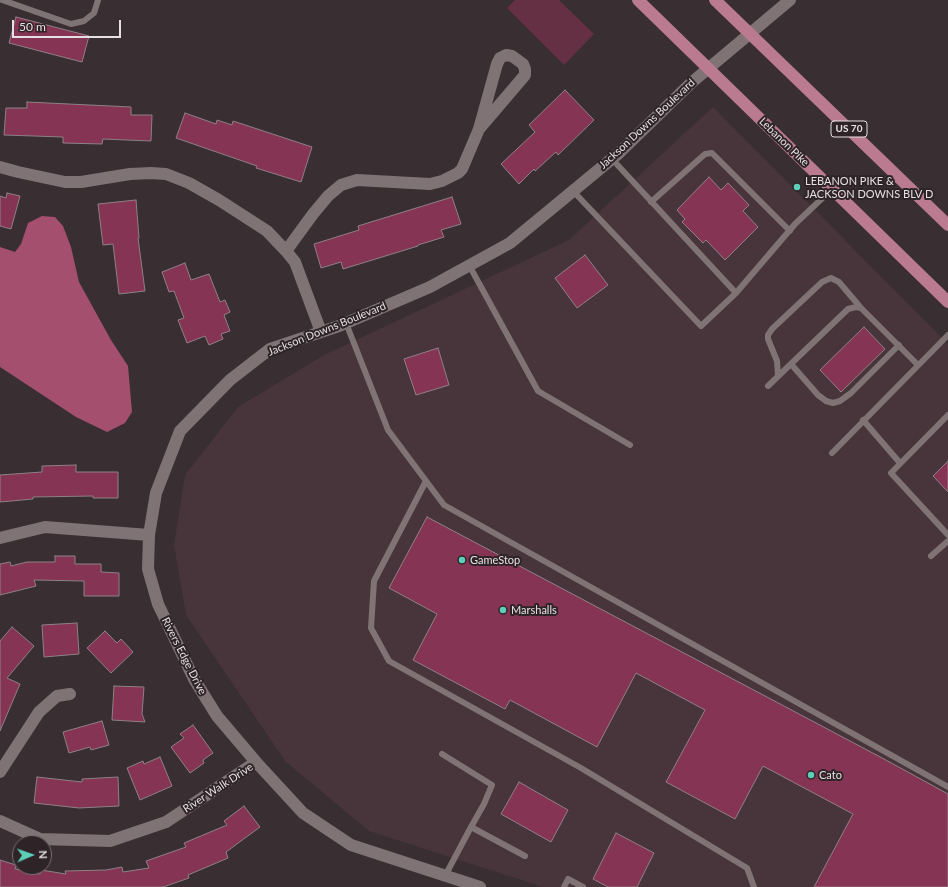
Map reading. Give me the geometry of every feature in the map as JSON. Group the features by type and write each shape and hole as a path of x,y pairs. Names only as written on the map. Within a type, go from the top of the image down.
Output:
{"main road":[{"name":"Lebanon Pike","path":"638,0 948,302"},
{"name":"US 70","path":"715,0 948,225"}],"street":[{"name":"Jackson Downs Boulevard","path":"149,536 156,494 180,432 230,380 270,349 346,323 430,287 510,243 612,159 691,83 790,0"},
{"path":"286,251 328,196 341,185 356,180 430,184 452,178 462,169 479,129 497,64 500,58 506,55 512,56 523,64 525,75 479,129"},
{"path":"0,167 65,182 92,181 130,174 151,173 166,174 188,183 267,231 286,251 295,262 321,332"},
{"path":"0,538 44,527 149,536"},
{"name":"Rivers Edge Drive","path":"149,536 148,569 161,611 194,679 217,716 256,762"},
{"path":"0,772 39,712 57,696 70,694"},
{"name":"River Walk Drive","path":"0,821 40,839 110,841 166,822 256,762 303,813 351,845 480,887"}],"lane":[{"path":"2,0 71,24 84,21 94,13 98,0"},
{"path":"651,202 705,154 712,153 790,231"},
{"path":"612,159 736,293"},
{"path":"573,191 701,326 736,293 790,231 832,188"},
{"path":"469,266 538,391 630,445"},
{"path":"778,376 777,361 768,339 768,335 772,329 822,282 831,278 839,282 861,308 918,365"},
{"path":"768,386 848,309 856,307 861,308"},
{"path":"346,323 388,430 444,505 948,787"},
{"path":"832,453 948,334"},
{"path":"791,364 818,395 826,402 833,403 840,401 851,392 898,345"},
{"path":"948,415 891,472 948,535"},
{"path":"863,420 900,463"},
{"path":"426,482 374,581 371,628 389,661 581,768 747,868 754,887"},
{"path":"931,556 948,541"},
{"path":"442,754 492,785 484,804 445,876"},
{"path":"471,827 526,856"},
{"path":"564,887 568,879 583,887"}],"shaded area":[{"path":"515,0 559,0 594,34 564,65 507,8"},
{"path":"713,107 948,344 948,887 543,887 369,831 285,761 186,615 174,545 185,475 238,407 324,355 569,240"},
{"path":"42,216 55,217 63,226 71,247 79,282 111,340 128,366 132,412 125,423 107,432 76,417 0,367 0,247 15,252 21,244 28,223"}],"building":[{"path":"16,17 89,36 82,62 9,43"},
{"path":"565,90 594,120 558,155 556,152 535,171 534,169 519,184 501,164 535,132 529,125"},
{"path":"27,102 131,107 131,115 152,115 151,141 103,139 102,144 63,143 63,137 4,135 6,108 27,108"},
{"path":"185,113 216,124 217,120 232,125 233,121 312,147 301,182 256,168 257,166 176,138"},
{"path":"709,177 721,190 728,183 749,205 743,211 758,227 725,260 706,240 703,243 682,222 685,219 677,210"},
{"path":"7,193 20,196 11,229 0,226 0,196 6,198"},
{"path":"452,197 461,224 441,230 444,237 343,269 341,262 321,268 314,244 359,230 358,226"},
{"path":"136,200 138,238 145,291 119,294 113,244 103,245 98,204"},
{"path":"585,255 608,285 577,308 555,278"},
{"path":"185,263 191,280 209,274 220,302 225,300 230,312 224,315 230,331 221,334 223,339 209,345 205,336 187,343 178,320 184,318 174,291 169,292 162,272"},
{"path":"864,327 885,349 841,392 820,370"},
{"path":"438,348 449,385 416,395 404,359"},
{"path":"948,461 948,492 933,476"},
{"path":"76,465 76,472 118,472 118,498 93,498 93,496 33,497 33,499 0,502 0,475 42,472 42,466"},
{"path":"427,517 948,794 948,887 814,887 853,814 763,766 735,819 666,782 705,710 636,673 597,747 510,700 505,709 413,660 437,614 389,588"},
{"path":"55,556 75,556 75,564 101,564 101,572 119,573 119,596 84,596 84,581 34,580 36,586 0,595 0,564 10,562 11,566 27,562 55,562"},
{"path":"77,623 79,654 44,657 42,625"},
{"path":"12,627 34,646 7,678 20,684 0,731 0,641"},
{"path":"105,631 117,643 121,639 133,652 111,673 87,648"},
{"path":"114,686 144,687 142,714 145,722 112,720"},
{"path":"102,721 109,745 91,750 90,747 69,753 63,732"},
{"path":"193,725 213,753 203,760 204,763 190,773 171,747 184,738 180,734"},
{"path":"160,757 172,786 140,800 127,768 143,761 144,764"},
{"path":"37,777 82,782 82,779 118,777 119,806 79,808 34,803"},
{"path":"519,782 568,810 551,842 501,814"},
{"path":"244,806 260,827 226,852 228,858 188,875 189,878 163,887 0,887 0,860 12,864 12,875 52,875 52,872 66,874 65,871 106,870 122,867 123,872 149,868 146,861 186,847 184,843 227,825 224,821"},
{"path":"616,833 654,853 637,887 608,887 593,879"}],"place":[{"name":"LEBANON PIKE & JACKSON DOWNS BLV D","path":"797,187"},
{"name":"GameStop","path":"462,560"},
{"name":"Marshalls","path":"503,610"},
{"name":"Cato","path":"811,775"}]}
